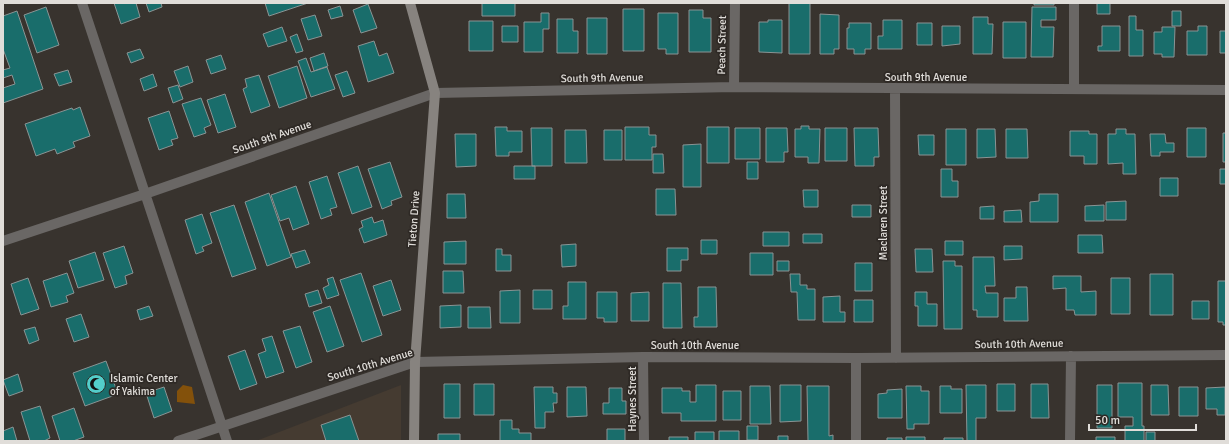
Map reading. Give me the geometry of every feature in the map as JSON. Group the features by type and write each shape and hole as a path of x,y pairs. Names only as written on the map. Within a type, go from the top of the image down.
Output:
{"main road":[{"name":"Tieton Drive","path":"410,3 435,93 415,362 414,441"}],"street":[{"path":"82,3 227,441"},
{"name":"Peach Street","path":"734,87 735,3"},
{"path":"1074,3 1074,89"},
{"name":"South 9th Avenue","path":"3,241 145,194 435,93 734,87 1226,90"},
{"name":"Maclaren Street","path":"895,89 896,358"},
{"path":"1070,441 1071,356"},
{"name":"South 10th Avenue","path":"178,441 415,362 643,357 896,358 1226,356"},
{"name":"Haynes Street","path":"643,357 644,441"},
{"path":"856,358 856,441"}],"shaded area":[{"path":"183,385 192,387 195,404 177,402 177,391"},
{"path":"401,385 401,441 256,441"}],"building":[{"path":"114,3 136,3 140,17 121,24"},
{"path":"146,3 161,3 162,7 149,12"},
{"path":"265,3 308,3 269,16"},
{"path":"482,3 515,3 515,16 482,16"},
{"path":"789,3 810,3 810,54 789,54"},
{"path":"1034,3 1054,3 1054,5 1034,5"},
{"path":"1097,3 1110,3 1110,14 1097,14"},
{"path":"368,4 377,28 361,33 353,10"},
{"path":"340,6 343,16 331,19 328,10"},
{"path":"46,7 59,45 37,53 24,15"},
{"path":"1032,7 1056,7 1056,20 1041,20 1041,27 1054,27 1053,57 1031,57"},
{"path":"623,9 644,9 644,51 623,51"},
{"path":"689,10 703,10 703,18 711,18 711,52 689,52"},
{"path":"17,11 43,89 3,103 3,88 15,84 12,75 3,78 3,70 10,68 3,49 3,16"},
{"path":"1172,11 1181,11 1181,26 1172,26"},
{"path":"541,13 549,13 549,29 543,29 543,52 524,52 524,22 541,22"},
{"path":"658,13 678,13 678,54 666,54 666,49 658,49"},
{"path":"820,14 839,15 839,49 834,49 834,54 820,54"},
{"path":"315,15 322,36 308,40 301,19"},
{"path":"1129,16 1136,16 1136,30 1143,30 1143,56 1129,56"},
{"path":"973,17 988,17 988,24 993,24 992,54 973,54"},
{"path":"587,18 607,18 607,54 587,54"},
{"path":"557,19 573,19 573,31 578,31 578,53 557,53"},
{"path":"768,20 782,20 782,53 759,52 759,22 768,22"},
{"path":"883,20 902,20 902,49 878,49 878,36 883,36"},
{"path":"469,21 493,21 493,51 469,51"},
{"path":"1003,22 1026,22 1026,58 1003,58"},
{"path":"849,23 871,23 871,49 865,49 865,54 854,54 854,49 847,49 847,28 849,28"},
{"path":"917,23 932,23 932,45 917,45"},
{"path":"502,26 518,26 518,42 502,42"},
{"path":"942,26 960,26 960,44 942,46"},
{"path":"1102,26 1120,26 1120,51 1098,51 1098,46 1102,46"},
{"path":"1198,26 1207,26 1207,55 1187,55 1187,31 1198,31"},
{"path":"282,27 287,41 268,47 263,34"},
{"path":"1162,27 1175,27 1174,57 1162,57 1162,54 1154,54 1154,32 1162,32"},
{"path":"1220,31 1226,31 1226,53 1220,53"},
{"path":"297,34 303,51 296,53 290,37"},
{"path":"374,41 379,56 387,53 394,73 368,82 358,46"},
{"path":"140,49 144,58 131,63 127,53"},
{"path":"324,53 328,66 314,71 310,58"},
{"path":"221,55 226,69 211,74 206,60"},
{"path":"306,58 311,72 327,67 335,89 311,97 298,61"},
{"path":"188,66 193,82 180,87 174,71"},
{"path":"297,66 307,98 279,108 268,76"},
{"path":"68,70 72,82 59,86 54,74"},
{"path":"347,71 355,93 343,97 335,75"},
{"path":"153,74 157,86 144,91 140,79"},
{"path":"259,75 270,106 251,113 243,89 247,87 245,79"},
{"path":"178,85 183,99 173,103 168,88"},
{"path":"225,94 236,127 218,133 207,100"},
{"path":"201,98 211,125 204,128 206,133 194,137 182,104"},
{"path":"80,107 90,136 73,142 75,147 57,154 55,149 36,156 25,124 72,108 73,110"},
{"path":"169,111 178,138 171,140 173,145 159,150 148,118"},
{"path":"801,126 809,126 809,129 820,129 819,163 808,163 808,157 795,157 795,129 801,129"},
{"path":"495,127 507,127 507,131 522,131 522,152 509,152 509,156 496,156"},
{"path":"625,127 649,127 649,135 656,135 656,147 652,147 652,160 625,160"},
{"path":"707,127 729,127 729,163 707,163"},
{"path":"531,128 552,128 552,166 532,166"},
{"path":"735,128 760,128 760,159 735,159"},
{"path":"766,128 787,128 788,152 784,152 784,162 766,162"},
{"path":"825,128 847,128 847,161 825,161"},
{"path":"854,128 878,128 879,157 874,157 874,166 855,166"},
{"path":"1187,128 1206,128 1206,157 1187,157"},
{"path":"946,129 966,129 966,165 946,165"},
{"path":"977,129 995,129 996,157 977,158"},
{"path":"1006,129 1027,129 1028,158 1006,158"},
{"path":"1116,129 1126,129 1126,134 1135,134 1136,174 1123,174 1123,163 1108,164 1108,134 1116,134"},
{"path":"565,130 586,130 587,163 565,163"},
{"path":"604,130 622,130 622,160 604,160"},
{"path":"1070,131 1089,131 1089,134 1097,134 1097,164 1084,164 1084,156 1070,156"},
{"path":"1223,133 1226,133 1226,162 1223,162"},
{"path":"455,134 476,134 476,166 456,167"},
{"path":"1150,134 1165,134 1166,143 1174,143 1174,152 1160,152 1160,156 1151,156"},
{"path":"918,135 934,135 934,155 919,155"},
{"path":"701,144 701,187 683,187 683,145"},
{"path":"653,154 663,154 664,173 653,173"},
{"path":"390,162 402,197 391,201 392,205 382,209 368,169"},
{"path":"747,162 758,162 758,179 747,179"},
{"path":"358,166 372,207 352,214 338,173"},
{"path":"514,166 535,166 535,179 514,179"},
{"path":"941,169 952,169 952,181 958,181 958,197 941,197"},
{"path":"1220,169 1226,169 1226,184 1220,184"},
{"path":"327,176 337,207 330,209 332,215 321,219 309,182"},
{"path":"1160,178 1178,178 1178,196 1160,196"},
{"path":"296,186 309,224 293,230 289,218 280,221 271,195"},
{"path":"656,189 675,189 676,215 656,215"},
{"path":"803,190 818,190 818,207 804,207"},
{"path":"269,193 291,257 267,266 245,202"},
{"path":"447,194 465,194 466,218 447,218"},
{"path":"1039,194 1058,194 1058,222 1030,222 1030,202 1039,201"},
{"path":"1126,201 1126,220 1106,220 1106,202"},
{"path":"234,205 256,269 232,277 210,213"},
{"path":"852,205 871,205 871,217 852,217"},
{"path":"1104,205 1104,221 1085,221 1085,206"},
{"path":"994,206 994,219 980,219 980,207"},
{"path":"1021,210 1022,222 1004,222 1004,211"},
{"path":"202,214 212,243 202,247 204,251 196,254 185,220"},
{"path":"372,217 374,223 383,220 387,235 364,243 359,229 363,227 361,221"},
{"path":"763,232 789,232 789,246 763,246"},
{"path":"803,234 822,234 822,243 803,243"},
{"path":"1078,235 1102,235 1103,253 1078,253"},
{"path":"701,240 717,240 717,254 701,254"},
{"path":"466,241 466,264 444,264 444,242"},
{"path":"945,241 963,241 963,255 945,255"},
{"path":"576,244 576,266 562,267 561,245"},
{"path":"124,246 133,273 125,276 127,284 115,288 103,253"},
{"path":"1004,246 1022,246 1022,259 1004,260"},
{"path":"667,248 688,248 688,260 681,260 681,271 667,271"},
{"path":"496,249 502,249 502,255 511,255 511,271 496,271"},
{"path":"915,249 932,249 933,272 916,272"},
{"path":"305,250 310,263 296,268 291,254"},
{"path":"95,252 104,280 78,288 69,261"},
{"path":"750,253 773,253 773,275 750,275"},
{"path":"973,257 994,257 995,286 985,286 986,293 998,293 998,317 977,317 977,310 973,310"},
{"path":"777,261 789,261 789,271 777,271"},
{"path":"943,261 955,261 955,266 962,266 962,329 944,329"},
{"path":"855,263 872,263 872,291 855,291"},
{"path":"443,271 463,271 464,293 443,293"},
{"path":"67,273 74,293 66,296 68,302 51,307 43,281"},
{"path":"361,273 382,335 362,342 340,280"},
{"path":"790,274 800,274 800,285 807,285 807,289 815,289 815,320 798,320 797,292 791,292"},
{"path":"1150,274 1173,274 1173,315 1150,315"},
{"path":"1053,276 1081,276 1081,292 1096,291 1096,315 1075,315 1074,310 1066,310 1066,288 1053,289"},
{"path":"333,277 339,295 327,299 323,288 329,285 327,279"},
{"path":"28,278 39,309 21,315 11,284"},
{"path":"1111,278 1130,278 1130,314 1111,314"},
{"path":"391,280 401,310 383,316 373,286"},
{"path":"1218,281 1226,281 1226,325 1223,325 1223,322 1218,322"},
{"path":"568,282 586,282 586,319 563,319 563,306 568,306"},
{"path":"663,283 681,283 682,328 663,328"},
{"path":"698,287 716,287 717,327 694,327 694,317 698,317"},
{"path":"1016,287 1027,287 1028,321 1004,321 1004,298 1016,298"},
{"path":"318,290 322,303 309,307 305,294"},
{"path":"520,290 520,323 500,323 500,291"},
{"path":"533,290 552,290 552,309 533,309"},
{"path":"597,292 617,292 617,322 604,322 604,318 597,318"},
{"path":"649,292 649,321 631,321 631,293"},
{"path":"915,292 927,292 927,304 937,304 937,326 918,326 918,306 915,306"},
{"path":"840,296 840,312 845,312 845,322 823,322 823,297"},
{"path":"854,300 873,300 873,322 854,322"},
{"path":"1192,301 1209,301 1209,319 1192,319"},
{"path":"461,305 461,327 440,328 440,306"},
{"path":"149,306 153,316 140,320 137,310"},
{"path":"330,306 344,346 327,352 313,312"},
{"path":"468,307 490,307 491,328 468,328"},
{"path":"81,314 89,337 74,342 66,319"},
{"path":"300,326 312,362 296,368 283,331"},
{"path":"35,327 39,340 29,344 24,330"},
{"path":"272,336 284,372 266,378 258,354 266,351 262,339"},
{"path":"245,350 257,384 240,390 228,356"},
{"name":"Islamic Center of Yakima","path":"106,361 118,394 85,406 73,373"},
{"path":"18,374 23,391 9,396 3,380"},
{"path":"1118,383 1142,383 1142,426 1144,426 1144,441 1125,441 1125,426 1133,426 1133,417 1118,417"},
{"path":"444,384 460,384 460,418 444,418"},
{"path":"474,384 494,384 494,415 474,415"},
{"path":"997,384 1015,384 1015,411 997,411"},
{"path":"1031,384 1048,384 1049,418 1031,418"},
{"path":"696,385 716,385 716,421 681,421 681,413 662,413 662,388 682,388 682,391 690,391 690,402 696,402"},
{"path":"780,385 801,385 801,421 780,422"},
{"path":"966,385 986,385 986,418 976,418 976,441 967,441"},
{"path":"1097,385 1112,385 1112,428 1097,428"},
{"path":"1151,385 1168,385 1169,415 1151,415"},
{"path":"750,386 770,386 771,424 750,424"},
{"path":"807,386 829,386 829,436 833,435 833,441 808,441"},
{"path":"906,386 921,386 921,391 929,391 929,424 914,424 914,429 907,429"},
{"path":"940,386 951,386 951,389 962,389 962,413 940,413"},
{"path":"164,387 172,411 154,418 146,393"},
{"path":"534,387 553,387 553,393 557,393 557,403 553,403 554,412 545,412 545,428 535,428"},
{"path":"567,387 586,387 587,416 567,417"},
{"path":"1179,387 1198,387 1198,416 1179,416"},
{"path":"1225,387 1225,415 1217,415 1217,409 1206,409 1206,388"},
{"path":"609,388 622,388 622,401 626,401 626,414 603,414 603,403 609,403"},
{"path":"902,389 902,418 878,418 878,394 887,393 887,390"},
{"path":"723,391 741,391 741,420 723,420"},
{"path":"40,406 50,438 44,441 30,441 21,412"},
{"path":"74,408 84,437 73,441 60,441 52,416"},
{"path":"350,415 359,441 326,441 321,425"},
{"path":"500,420 512,420 512,429 519,429 519,433 531,433 531,441 500,441"},
{"path":"747,426 758,426 758,440 747,440"},
{"path":"13,427 17,441 3,441 3,431"},
{"path":"607,429 625,429 625,441 607,441"},
{"path":"719,431 739,431 739,441 719,441"},
{"path":"695,432 714,432 714,441 695,441"},
{"path":"1146,432 1155,432 1155,441 1146,441"},
{"path":"438,434 460,434 460,441 438,441"},
{"path":"778,436 788,436 788,441 778,441"},
{"path":"669,437 688,437 688,441 669,441"},
{"path":"906,437 925,437 925,441 906,441"},
{"path":"1096,437 1115,437 1115,441 1096,441"},
{"path":"887,438 902,438 902,441 887,441"},
{"path":"944,438 963,438 963,441 944,441"}],"place":[{"name":"Islamic Center of Yakima","path":"96,384"}]}
